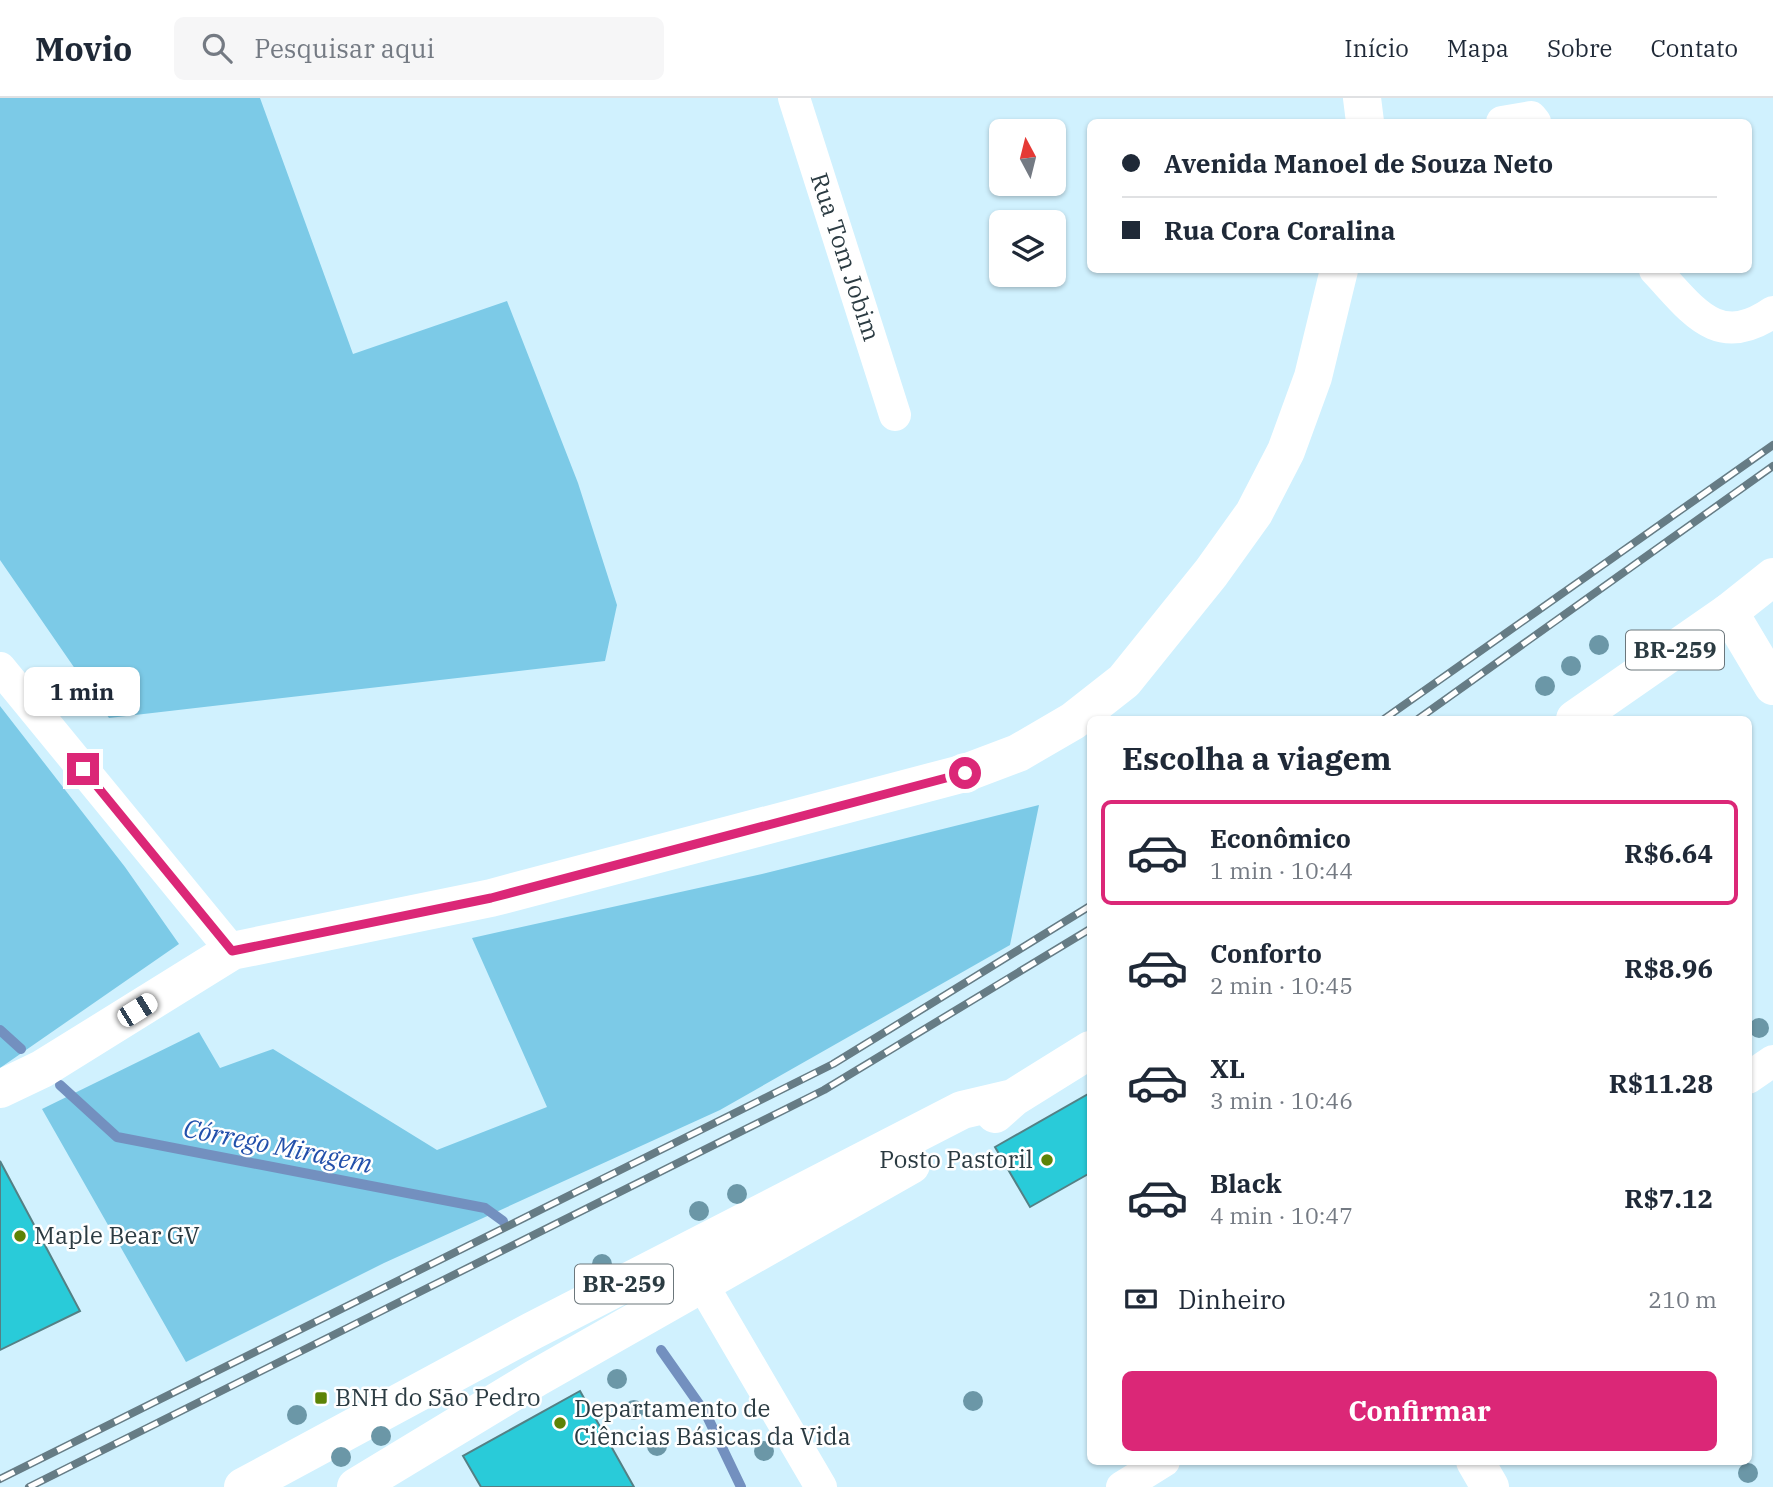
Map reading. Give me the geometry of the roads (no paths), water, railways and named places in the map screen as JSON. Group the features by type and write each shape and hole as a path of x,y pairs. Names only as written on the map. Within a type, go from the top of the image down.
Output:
{"main road":[{"path":"1362,98 1365,119"},
{"path":"0,1089 42,1069 232,951 491,898 965,773 1018,753 1073,720 1124,681 1254,513 1286,451 1313,377 1338,273"},
{"name":"BR-259","path":"1579,716 1729,612 1773,577"},
{"path":"1729,612 1773,686"},
{"name":"BR-259","path":"356,1487 701,1282 975,1129 1013,1098 1087,1052"},
{"name":"BR-259","path":"250,1485 532,1331 962,1110 1013,1098"},
{"path":"1477,1465 1490,1487"}],"street":[{"name":"Rua Tom Jobim","path":"794,98 895,415"},
{"path":"1659,273 1702,320 1726,329 1753,326 1773,312"},
{"path":"0,668 232,951"},
{"path":"1752,1075 1773,1061"},
{"path":"701,1282 821,1487"},
{"path":"1122,1487 1158,1465"}],"waterway":[{"name":"Córrego Miragem","path":"0,1030 21,1049"},
{"name":"Córrego Miragem","path":"60,1085 117,1137 485,1208 503,1221"},
{"name":"Córrego Miragem","path":"661,1350 706,1414 741,1487"}],"railway":[{"path":"1388,716 1773,445"},
{"path":"1422,716 1773,466"},
{"path":"0,1479 833,1064 1087,908"},
{"path":"29,1487 824,1090 1087,931"}],"place":[{"name":"Posto Pastoril","path":"1047,1160"},
{"name":"Maple Bear GV","path":"20,1236"},
{"name":"BNH do São Pedro","path":"321,1398"},
{"name":"Departamento de Ciências Básicas da Vida","path":"560,1423"}]}
